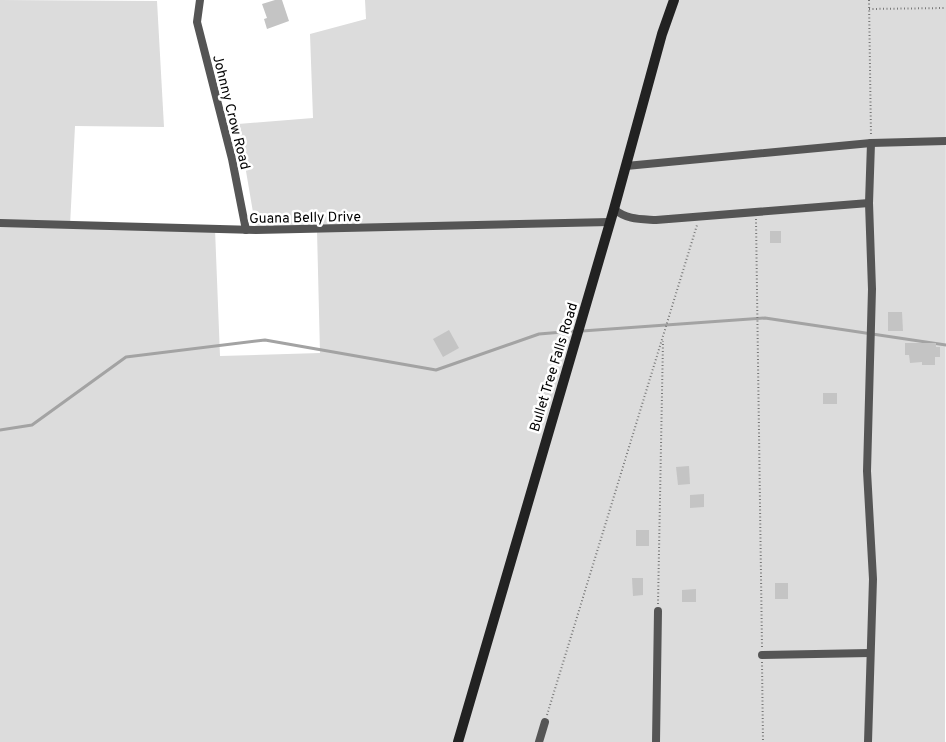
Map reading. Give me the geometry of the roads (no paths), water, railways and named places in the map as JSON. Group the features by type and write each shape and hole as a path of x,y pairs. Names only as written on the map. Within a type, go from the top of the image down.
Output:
{"main road":[{"name":"Bullet Tree Falls Road","path":"458,742 614,209 662,34 674,0"}],"street":[{"name":"Johnny Crow Road","path":"200,0 197,22 232,159 246,230"},
{"path":"626,166 872,143 946,141"},
{"path":"868,742 873,579 867,471 872,289 869,203 872,143"},
{"path":"614,209 622,216 633,219 700,216 869,203"},
{"name":"Guana Belly Drive","path":"0,224 246,230 610,222"},
{"path":"656,742 658,611"},
{"path":"762,655 870,653"},
{"path":"539,742 545,722"}],"waterway":[{"path":"582,331 765,318 946,345"},
{"path":"0,430 32,425 126,357 265,340 436,370 539,334 575,331"}]}
